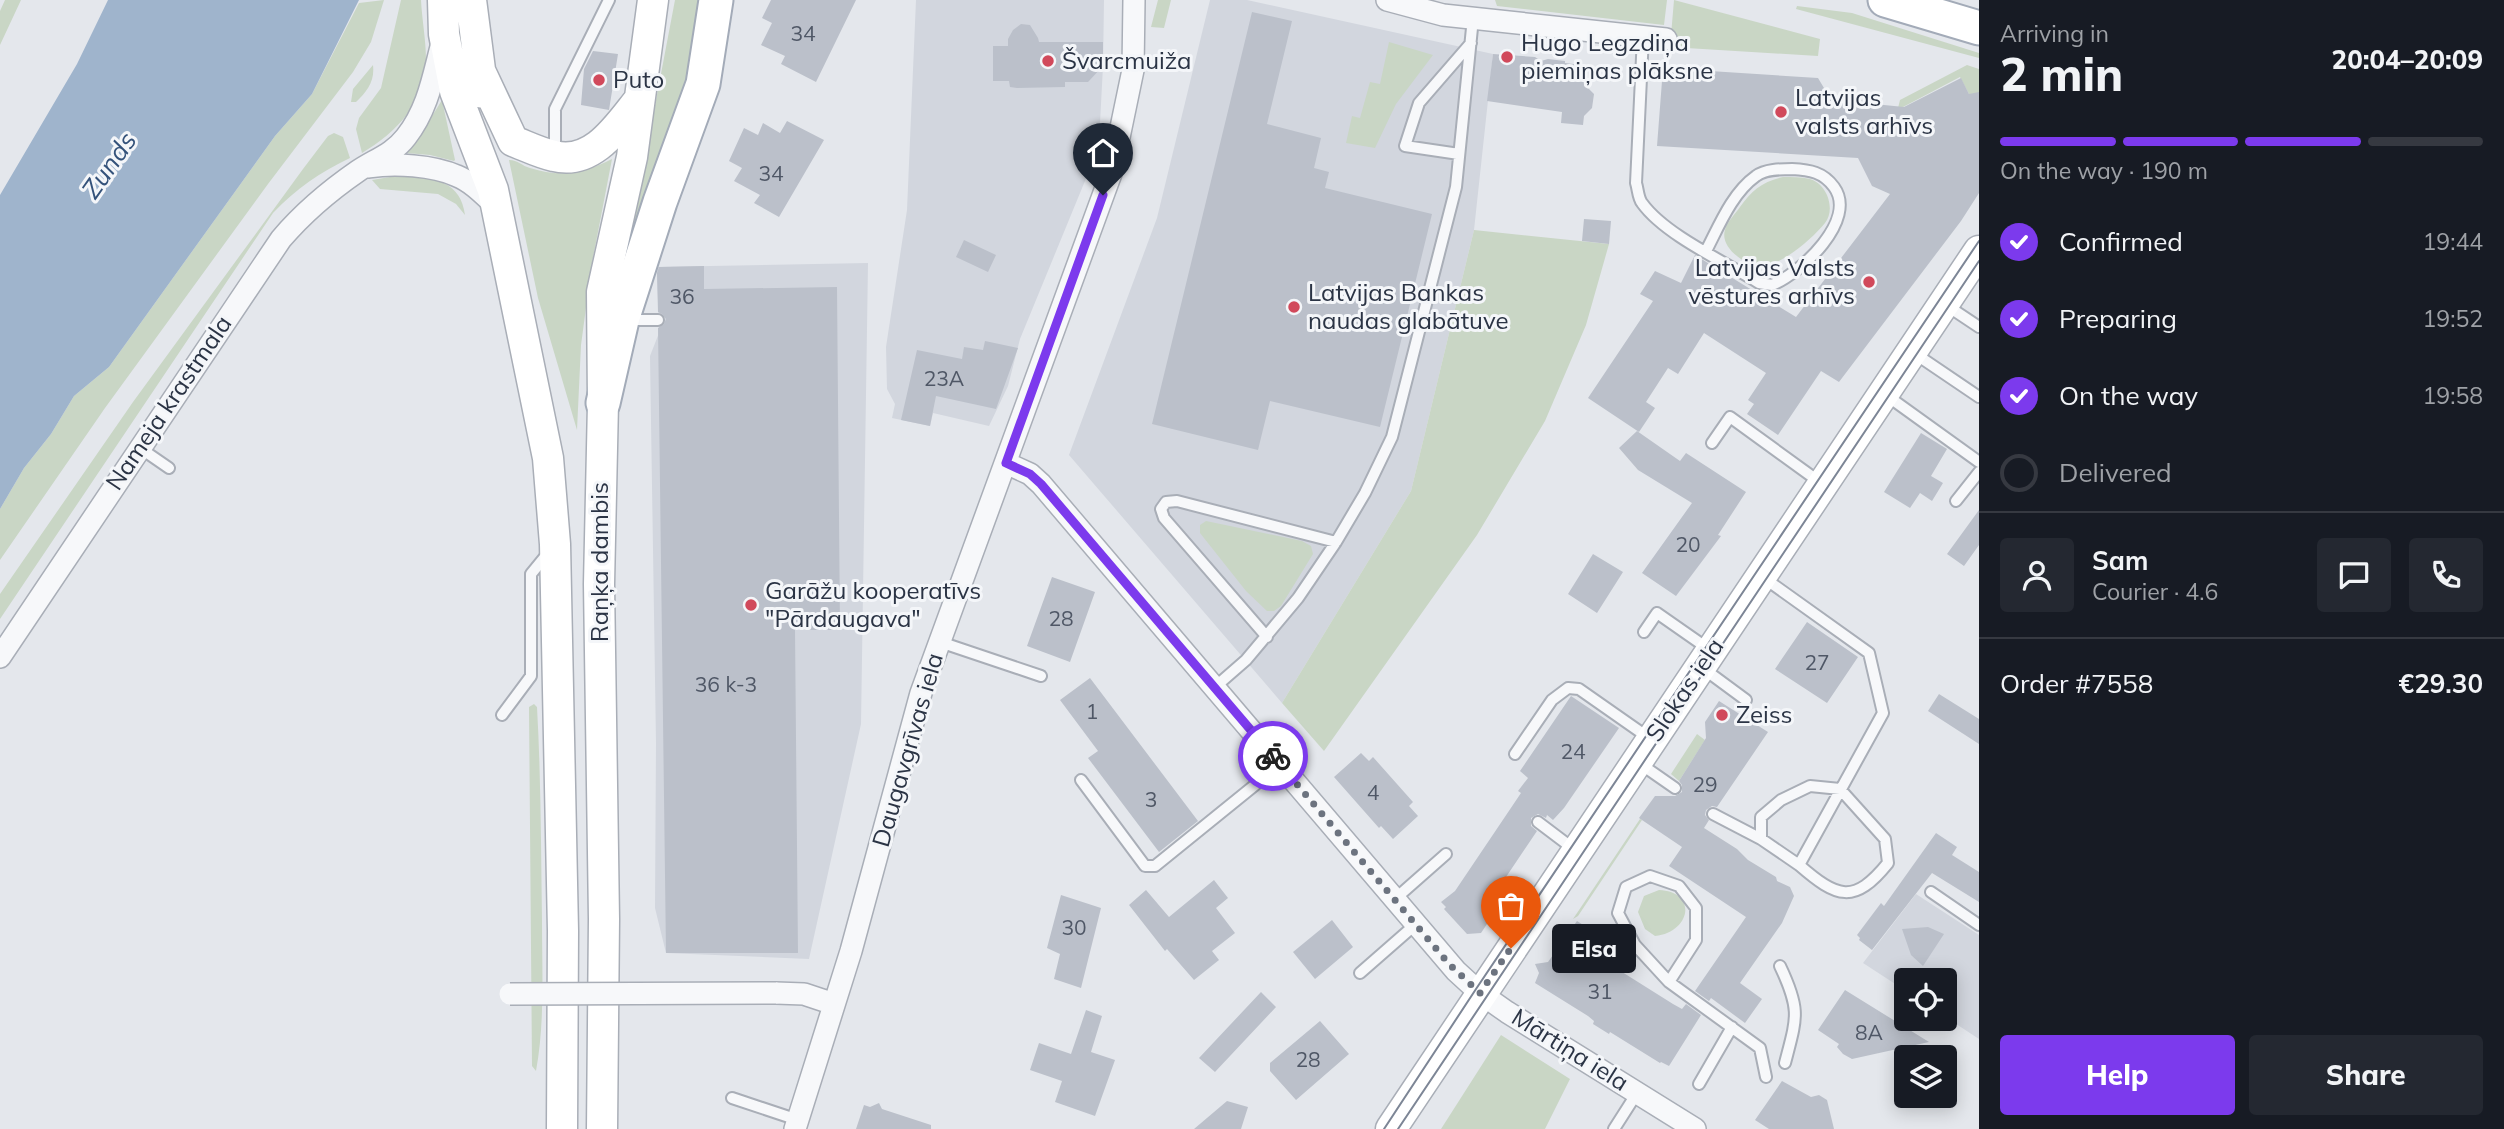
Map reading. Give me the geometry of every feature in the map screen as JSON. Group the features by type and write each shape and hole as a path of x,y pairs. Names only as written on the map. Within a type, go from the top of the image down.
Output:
{"main road":[{"name":"Raņķa dambis","path":"443,0 444,34 455,91 495,198"},
{"name":"Raņķa dambis","path":"471,0 495,198 548,458 555,544 563,931 562,1129"},
{"name":"Raņķa dambis","path":"602,1129 604,919 599,570 603,403 602,292 632,157 653,0"},
{"path":"603,403 622,320 660,202 703,84 716,0"},
{"path":"1885,0 1979,28"},
{"path":"481,73 513,141 555,157 574,157 596,148 611,135 641,97"},
{"name":"Slokas iela","path":"1391,1129 1979,251"}],"street":[{"path":"1387,0 1443,15 1475,9 1666,39"},
{"name":"Daugavgrīvas iela","path":"797,1124 834,1004 921,693 1112,171 1133,71 1137,5"},
{"name":"Nameja krastmala","path":"0,657 281,239 302,214 360,169 388,154 404,140 415,124 434,82 444,34"},
{"path":"360,169 389,164 442,171 458,176 495,198"},
{"name":"Mārtiņa iela","path":"1006,463 1030,474 1041,484 1450,965 1480,993 1695,1129"},
{"path":"510,994 776,993 804,994 834,1004"}],"lane":[{"path":"555,157 555,108 609,0"},
{"path":"1215,687 1246,660 1298,598 1365,493 1392,437 1456,187 1475,9"},
{"path":"1643,36 1636,183 1641,202 1661,222 1706,251 1759,283 1772,285 1803,264 1828,237 1840,215 1838,193 1825,176 1805,170 1779,169 1758,174 1739,193 1706,251"},
{"path":"1459,154 1405,146 1419,103 1471,43"},
{"path":"1944,304 1979,327"},
{"path":"622,320 658,320"},
{"path":"1912,352 1979,397"},
{"path":"1884,393 1979,462"},
{"path":"1712,443 1730,417 1823,484"},
{"path":"140,448 169,468"},
{"path":"1956,501 1979,472"},
{"path":"1267,637 1164,518 1161,509 1166,502 1177,500 1336,542"},
{"path":"502,715 531,676 531,574 555,544"},
{"path":"1762,577 1869,653 1883,713 1799,865"},
{"path":"1644,632 1657,613 1746,700"},
{"path":"940,642 1041,676"},
{"path":"1515,754 1552,700 1568,688 1579,689 1644,750 1675,788"},
{"path":"1081,780 1145,866 1155,866 1255,785 1278,761"},
{"path":"1713,814 1761,839 1799,865 1824,887 1848,894 1871,884 1888,863 1885,839 1840,789 1810,786 1781,800 1761,817 1761,839"},
{"path":"1538,822 1576,851"},
{"path":"1395,899 1446,853"},
{"path":"1669,982 1696,940 1696,908 1679,886 1650,876 1626,887 1618,913 1635,945 1669,982 1760,1048 1766,1077"},
{"path":"1931,892 1979,925"},
{"path":"1360,972 1416,924"},
{"path":"1780,966 1794,995 1796,1008 1795,1024 1785,1063"},
{"path":"1699,1084 1732,1027"},
{"path":"1614,1129 1637,1093"},
{"path":"732,1098 797,1124"}],"shaded area":[{"path":"916,0 1104,0 1100,123 1094,159 1020,339 1008,386 989,426 933,413 930,426 892,418 895,404 887,389 886,347 907,210"},
{"path":"1210,0 1247,0 1493,54 1474,230 1411,491 1282,703 1069,455 1157,218"},
{"name":"Garāžu kooperatīvs \"Pārdaugava\"","path":"868,263 861,724 809,959 666,953 655,908 656,743 650,356 659,333 657,267"},
{"path":"1916,894 1979,935 1979,1039 1957,1025 1957,968 1894,968 1894,983 1863,963"}],"green space":[{"path":"5,0 21,0 0,45 0,11"},
{"path":"384,0 371,42 353,72 105,408 0,560 0,509 24,468 51,434 74,396 109,367 275,136 312,94 359,3"},
{"path":"401,0 421,0 426,52 425,75 415,103 407,115 386,136 362,153 356,129 359,118 381,88"},
{"path":"675,0 702,0 690,66 665,150 626,258"},
{"path":"1158,0 1171,0 1164,28 1151,27"},
{"path":"1495,0 1667,0 1664,25 1497,6"},
{"path":"1674,0 1820,39 1818,56 1670,47"},
{"path":"1797,6 1852,13 1979,53 1979,58 1796,9"},
{"path":"1389,42 1433,55 1396,104 1375,148 1346,143 1352,116 1360,118 1370,82 1380,84"},
{"path":"373,65 369,86 356,102 351,102 353,89"},
{"path":"1967,65 1979,69 1979,95 1969,94 1960,77 1898,108 1900,100"},
{"path":"442,100 455,160 406,153 405,150"},
{"path":"334,133 343,137 350,158 309,182 273,213 0,619 0,594 133,402 303,169 328,136"},
{"path":"612,159 592,263 581,345 577,430 538,298 509,160 541,171 562,173 582,171"},
{"path":"408,174 437,180 452,189 463,204 465,215 456,204 438,194 380,189 372,180"},
{"path":"1783,177 1810,179 1821,186 1830,204 1828,217 1813,236 1780,261 1764,266 1750,264 1736,256 1726,244 1726,227 1753,192 1769,181"},
{"path":"1474,230 1609,244 1586,325 1545,421 1477,535 1324,751 1282,703 1411,491"},
{"path":"1206,521 1302,541 1311,546 1313,554 1281,606 1274,611 1267,611 1246,591 1200,533 1200,525"},
{"path":"534,704 537,707 539,760 542,977 541,1034 536,1071 532,1066 529,707"},
{"path":"1697,734 1705,740 1679,781 1671,774"},
{"path":"1640,819 1642,820 1578,916 1573,919"},
{"path":"1659,890 1672,892 1680,898 1685,905 1685,913 1676,928 1655,936 1645,929 1638,912 1644,896"},
{"path":"1501,1035 1570,1079 1545,1129 1441,1129"}],"water":[{"name":"Zunds","path":"108,0 359,0 312,94 275,136 109,367 74,396 51,434 24,468 0,509 0,195 77,64"}],"building":[{"path":"771,0 856,0 816,82 781,64 785,56 761,45 772,23 762,18"},
{"name":"Latvijas Bankas naudas glabātuve","path":"1252,12 1292,21 1267,124 1321,138 1314,168 1329,172 1325,188 1432,214 1380,427 1270,401 1258,450 1152,424"},
{"name":"Švarcmuiža","path":"1021,24 1030,25 1039,42 1103,42 1103,66 1088,82 1065,82 1065,87 1017,88 1010,87 1009,81 993,81 993,46 1008,46 1013,30"},
{"name":"Puto","path":"593,51 618,54 609,110 581,105 584,69"},
{"path":"1493,54 1535,57 1541,61 1548,59 1590,66 1587,87 1594,94 1592,108 1584,116 1583,125 1561,123 1562,112 1487,101"},
{"path":"1663,68 1818,78 1830,98 1904,107 1961,78 1969,94 1979,92 1979,193 1961,221 1839,382 1821,371 1778,435 1747,414 1754,404 1748,400 1766,373 1704,333 1678,374 1668,368 1646,402 1655,408 1639,432 1588,398 1653,301 1640,294 1655,271 1681,283 1695,255 1796,317 1890,194 1872,186 1858,158 1657,146"},
{"path":"787,121 824,140 779,217 754,203 760,195 734,181 742,168 729,161 744,128 758,135 763,123 780,133"},
{"path":"1584,219 1611,221 1609,244 1582,241"},
{"path":"964,240 996,255 988,272 956,257"},
{"name":"Garāžu kooperatīvs \"Pārdaugava\"","path":"704,266 704,289 837,287 840,630 795,630 798,953 666,953 658,328 666,319 658,312 657,273 659,267"},
{"path":"985,341 1018,348 996,409 936,396 930,426 901,420 917,350 962,359 964,347 983,350"},
{"path":"1637,431 1680,461 1686,453 1746,492 1718,535 1721,536 1676,596 1642,573 1692,503 1638,470 1619,448"},
{"path":"1921,433 1947,449 1931,476 1943,483 1932,501 1920,493 1910,508 1884,492"},
{"path":"1979,510 1979,545 1964,566 1947,554"},
{"path":"1593,554 1623,572 1597,613 1568,594"},
{"path":"1052,577 1095,592 1070,662 1027,646"},
{"path":"1807,622 1858,657 1827,703 1775,669"},
{"path":"1090,678 1198,821 1159,852 1088,758 1098,751 1060,700"},
{"path":"1939,694 1979,719 1979,744 1928,711"},
{"path":"1571,696 1619,728 1553,820 1547,815 1546,818 1538,814 1531,818 1531,826 1537,831 1504,880 1511,885 1509,891 1481,933 1467,934 1441,902 1455,891 1521,793 1518,791 1528,778 1520,771"},
{"path":"1719,701 1768,732 1717,807 1712,806 1706,810 1705,815 1709,820 1704,828 1776,877 1777,881 1790,887 1794,896 1782,923 1740,983 1762,999 1745,1023 1711,998 1709,1001 1695,991 1746,917 1669,866 1682,847 1639,818 1655,796 1675,796 1682,792 1679,781 1706,738 1705,722"},
{"path":"1361,753 1369,761 1373,757 1413,802 1409,806 1418,816 1393,839 1381,826 1379,828 1334,777"},
{"path":"1936,833 1957,847 1952,855 1979,872 1979,902 1932,873 1872,950 1859,940 1857,935 1881,903 1884,906"},
{"path":"1214,880 1228,898 1216,908 1235,933 1212,951 1219,960 1194,980 1167,949 1165,951 1129,905 1146,890 1169,917"},
{"path":"1061,895 1101,908 1081,988 1054,979 1060,954 1047,948"},
{"path":"1332,920 1353,947 1315,979 1293,952"},
{"path":"1577,921 1613,944 1603,960 1673,1004 1682,1009 1686,1004 1701,1015 1669,1066 1610,1032 1609,1034 1593,1024 1594,1021 1588,1016 1535,983 1539,973 1535,964 1548,962"},
{"path":"1928,927 1944,934 1923,966 1911,955 1902,929"},
{"path":"1845,990 1894,1020 1894,1031 1911,1031 1929,1042 1894,1045 1894,1050 1852,1059 1843,1054 1837,1047 1839,1044 1818,1030"},
{"path":"1261,992 1276,1007 1215,1072 1199,1058"},
{"path":"1086,1010 1102,1016 1091,1052 1115,1060 1095,1116 1055,1102 1062,1081 1030,1070 1039,1043 1071,1054"},
{"path":"1320,1021 1349,1054 1296,1100 1270,1071 1270,1063"},
{"path":"1782,1081 1811,1097 1819,1095 1827,1100 1834,1129 1769,1129 1755,1120"},
{"path":"1227,1101 1248,1107 1241,1129 1194,1129"},
{"path":"879,1103 882,1109 931,1125 931,1129 856,1129 864,1105 870,1107"}],"tram line":[{"path":"1384,1129 1979,241"},
{"path":"1398,1129 1979,261"}],"way so far":[{"path":"1273,756 1450,965 1480,993 1511,948"}],"place":[{"name":"Hugo Legzdiņa piemiņas plāksne","path":"1507,57"},
{"name":"Švarcmuiža","path":"1048,61"},
{"name":"Puto","path":"599,80"},
{"name":"Latvijas valsts arhīvs","path":"1781,112"},
{"name":"Latvijas Valsts vēstures arhīvs","path":"1869,282"},
{"name":"Latvijas Bankas naudas glabātuve","path":"1294,307"},
{"name":"Garāžu kooperatīvs \"Pārdaugava\"","path":"751,605"},
{"name":"Zeiss","path":"1722,715"},
{"name":"Elsa","path":"1511,948"}],"route":[{"path":"1103,195 1006,463 1030,474 1041,484 1273,756"}]}
